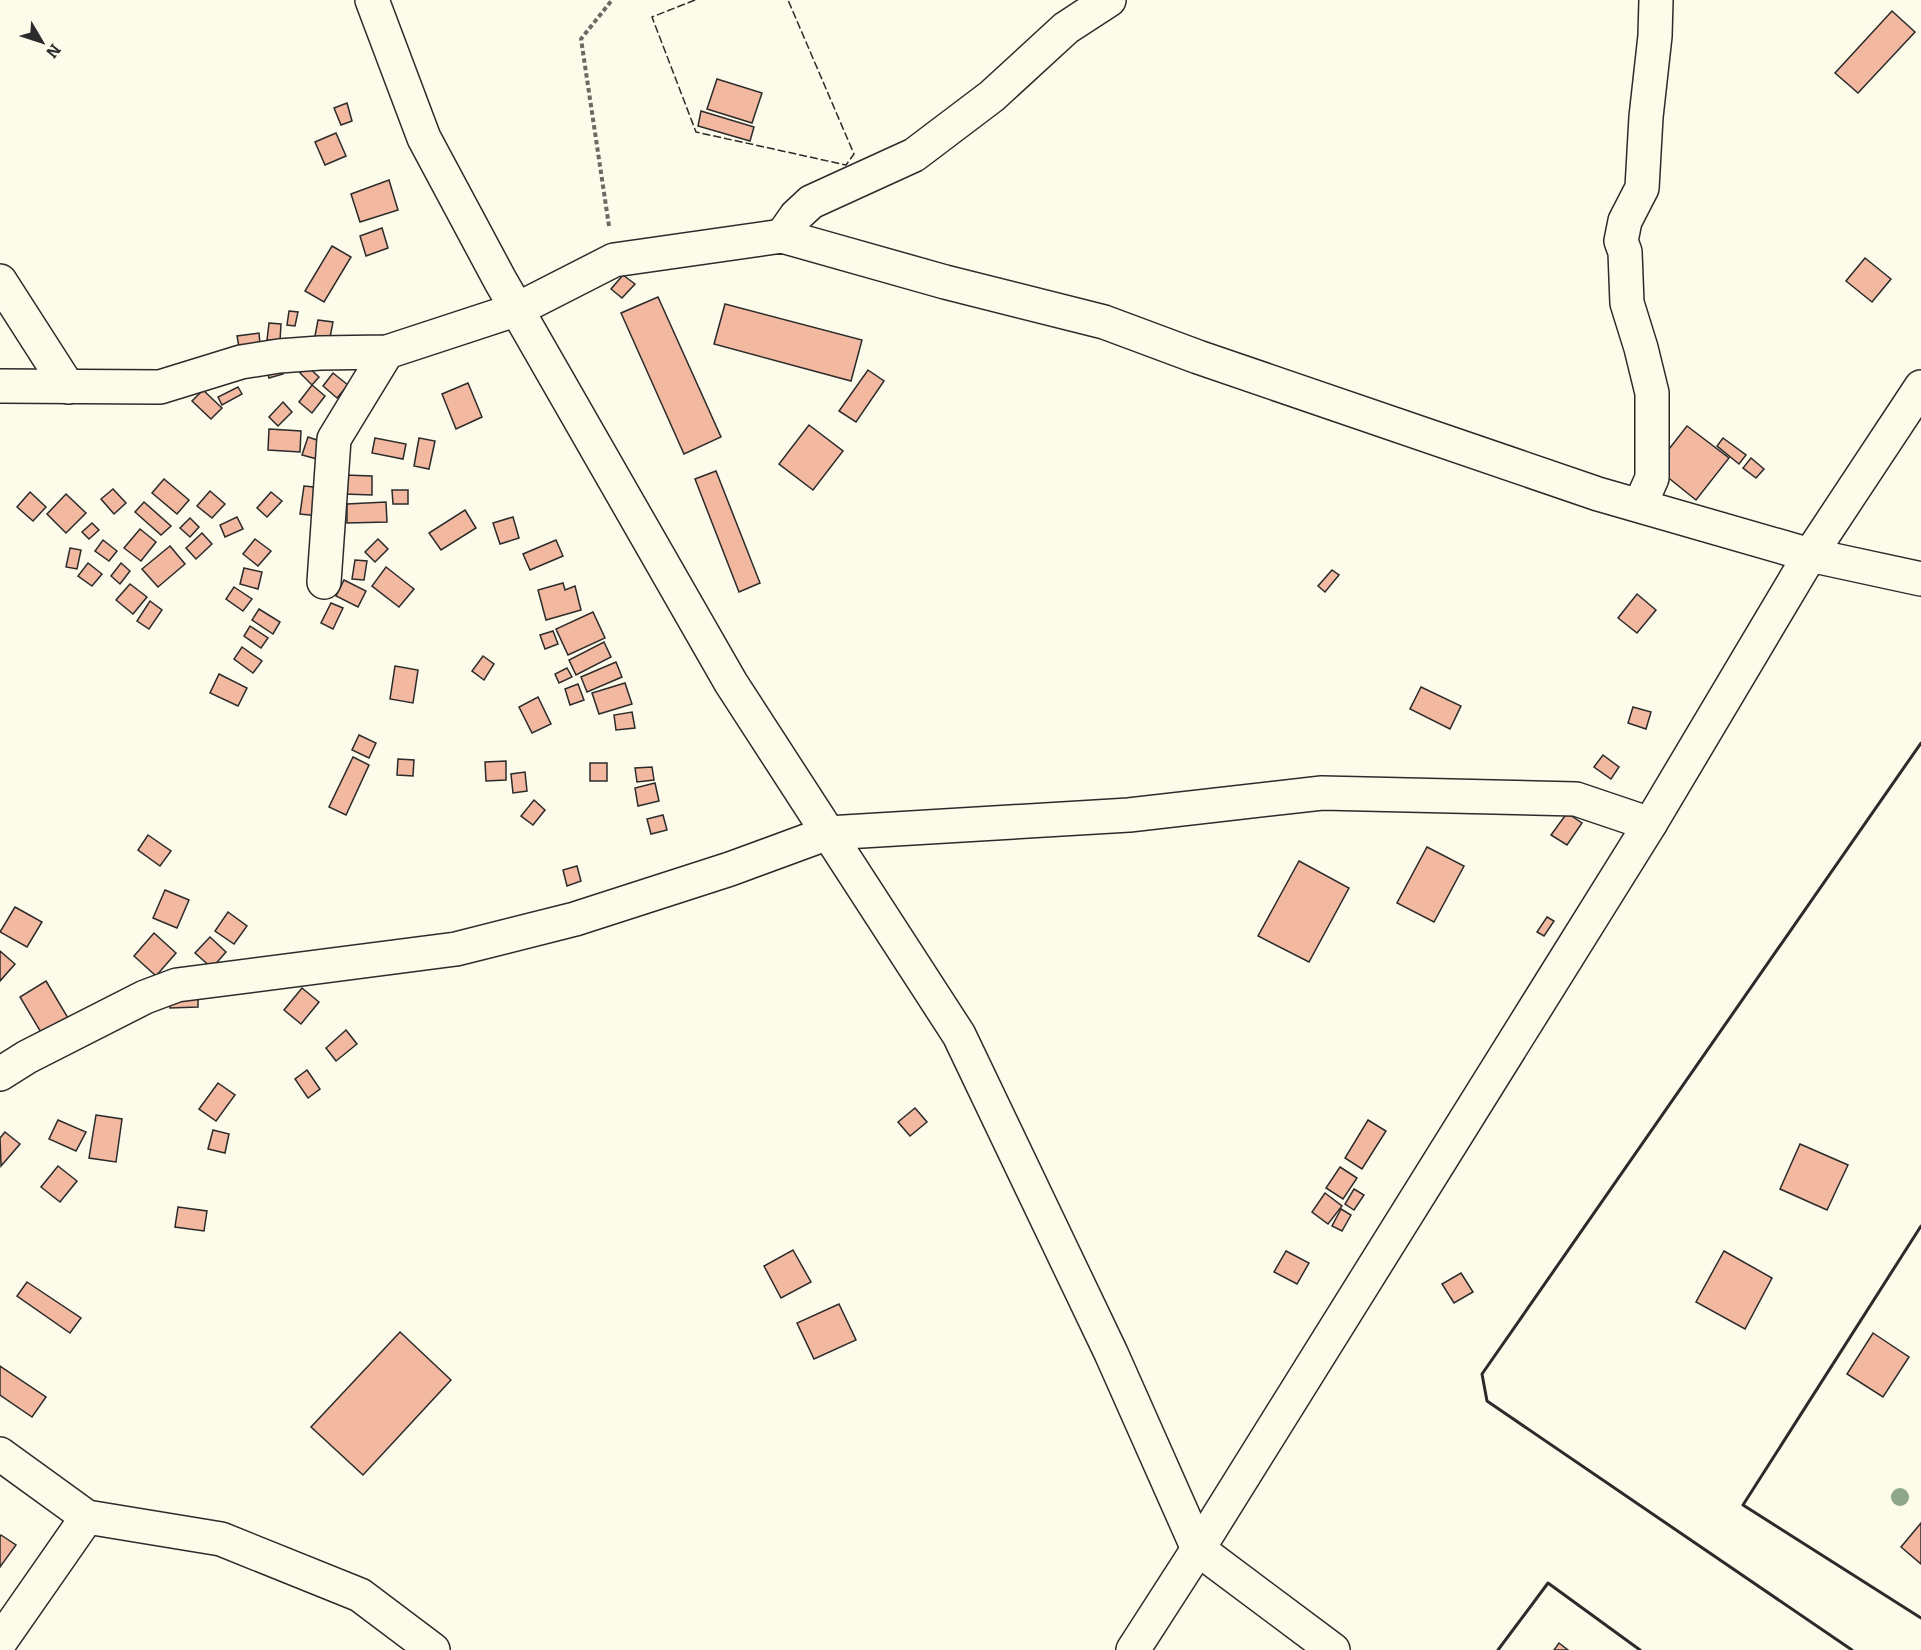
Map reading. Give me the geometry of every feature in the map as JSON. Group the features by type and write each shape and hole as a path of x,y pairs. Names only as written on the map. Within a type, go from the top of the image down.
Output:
{"street":[{"path":"372,0 424,138 518,309 731,683 959,1035 1112,1353 1198,1549 1333,1650"},
{"path":"782,236 796,216 811,202 914,155 992,96 1066,28 1109,0"},
{"path":"1640,505 1652,478 1652,393 1627,303 1625,252 1621,241 1625,220 1642,188 1656,0"},
{"path":"0,386 160,387 241,362 260,359 320,353 387,352 518,309 614,260 782,236 945,282 1104,322 1209,361 1598,494 1810,555 1921,579"},
{"path":"0,281 68,387"},
{"path":"324,582 334,439 387,352"},
{"path":"1133,1650 1650,824 1810,555 1921,387"},
{"path":"0,1074 27,1057 135,1002 177,985 456,949 575,919 730,869 828,833 1129,815 1322,793 1576,799 1650,824"},
{"path":"0,1454 87,1517 221,1539 360,1595 433,1650"},
{"path":"0,1642 87,1517"}],"path":[{"path":"612,0 581,39 614,260"}],"building":[{"path":"1892,11 1915,32 1858,93 1835,73"},
{"path":"717,79 762,93 752,123 707,109"},
{"path":"347,103 352,121 341,125 334,108"},
{"path":"701,111 754,127 750,141 698,126"},
{"path":"336,133 346,156 325,165 315,142"},
{"path":"389,180 398,210 360,222 351,194"},
{"path":"382,228 388,248 366,256 360,236"},
{"path":"332,246 351,257 324,302 305,291"},
{"path":"1865,258 1891,279 1872,302 1846,281"},
{"path":"623,275 635,284 622,298 611,289"},
{"path":"658,297 721,437 684,454 621,313"},
{"path":"725,304 862,340 851,381 714,344"},
{"path":"289,311 298,312 295,326 287,325"},
{"path":"318,320 333,322 329,343 314,341"},
{"path":"269,323 281,324 280,341 267,340"},
{"path":"259,333 260,344 239,347 237,336"},
{"path":"281,363 283,374 269,378 266,367"},
{"path":"306,365 319,377 312,385 300,373"},
{"path":"868,370 884,381 856,422 839,411"},
{"path":"333,373 348,385 337,398 323,386"},
{"path":"468,383 482,417 456,429 442,394"},
{"path":"312,385 325,396 312,413 299,402"},
{"path":"238,387 242,394 222,405 218,397"},
{"path":"203,390 222,408 211,419 192,401"},
{"path":"283,402 292,412 278,426 269,417"},
{"path":"809,425 843,451 813,490 779,464"},
{"path":"1687,426 1729,458 1696,500 1655,467"},
{"path":"269,429 301,431 300,452 268,450"},
{"path":"308,437 323,442 317,459 302,455"},
{"path":"375,438 406,444 403,459 372,453"},
{"path":"419,438 435,441 429,469 414,466"},
{"path":"1723,438 1746,455 1739,464 1717,446"},
{"path":"1751,458 1764,469 1756,478 1743,468"},
{"path":"716,471 760,583 739,592 695,479"},
{"path":"345,475 372,476 372,495 344,494"},
{"path":"164,479 189,500 177,514 152,493"},
{"path":"304,486 323,488 319,516 300,514"},
{"path":"113,489 126,503 114,514 101,499"},
{"path":"392,490 408,490 408,504 393,504"},
{"path":"210,491 225,504 212,518 197,506"},
{"path":"30,492 46,507 33,521 17,507"},
{"path":"271,492 282,501 267,517 257,508"},
{"path":"66,494 86,513 66,533 47,514"},
{"path":"144,502 171,526 161,535 135,512"},
{"path":"386,502 387,522 347,523 347,504"},
{"path":"465,510 476,528 441,550 429,533"},
{"path":"237,517 243,529 225,537 220,525"},
{"path":"513,517 519,538 500,544 493,523"},
{"path":"190,518 199,527 190,537 180,528"},
{"path":"92,523 99,530 89,539 82,532"},
{"path":"140,529 156,542 141,561 124,548"},
{"path":"202,533 212,544 196,559 186,548"},
{"path":"255,539 271,551 258,566 243,554"},
{"path":"378,539 388,549 375,562 365,552"},
{"path":"103,540 117,551 109,561 95,551"},
{"path":"556,540 563,556 530,570 523,554"},
{"path":"170,546 185,564 158,587 142,569"},
{"path":"70,548 81,550 77,569 66,567"},
{"path":"355,560 367,561 364,580 352,579"},
{"path":"88,563 102,574 92,586 78,576"},
{"path":"121,563 130,571 120,584 111,576"},
{"path":"386,567 414,589 399,607 372,586"},
{"path":"244,568 262,572 258,589 240,584"},
{"path":"1332,570 1339,575 1325,592 1318,586"},
{"path":"344,580 366,591 358,607 336,596"},
{"path":"563,583 565,590 575,586 581,610 546,620 538,590"},
{"path":"130,584 147,597 133,614 116,600"},
{"path":"234,587 252,599 243,611 226,599"},
{"path":"1637,594 1656,610 1637,633 1618,618"},
{"path":"150,601 162,610 149,629 137,621"},
{"path":"331,603 343,608 333,629 321,623"},
{"path":"259,609 280,622 273,634 252,620"},
{"path":"593,612 605,638 568,655 556,629"},
{"path":"250,626 268,638 261,648 244,636"},
{"path":"553,631 558,644 545,649 540,635"},
{"path":"604,642 611,657 576,675 569,660"},
{"path":"242,647 262,661 253,673 234,659"},
{"path":"483,656 494,664 484,680 472,671"},
{"path":"616,662 622,677 587,692 581,677"},
{"path":"395,666 418,670 413,703 390,699"},
{"path":"567,668 572,677 559,683 555,674"},
{"path":"219,674 247,688 238,706 210,693"},
{"path":"625,683 632,704 599,714 592,693"},
{"path":"578,684 584,700 570,705 565,689"},
{"path":"1421,687 1461,706 1450,729 1410,709"},
{"path":"538,697 551,724 532,733 519,707"},
{"path":"1633,707 1651,712 1646,729 1628,723"},
{"path":"632,712 635,728 616,730 614,715"},
{"path":"359,735 376,743 369,758 352,750"},
{"path":"1603,755 1619,767 1611,779 1594,767"},
{"path":"353,757 369,765 346,815 329,807"},
{"path":"398,759 414,760 413,776 397,775"},
{"path":"506,761 506,780 486,781 485,762"},
{"path":"590,763 607,763 607,781 590,781"},
{"path":"652,767 654,780 637,782 635,768"},
{"path":"525,772 527,791 513,793 511,774"},
{"path":"655,783 659,801 638,806 635,788"},
{"path":"534,800 545,810 533,825 521,816"},
{"path":"1567,813 1582,823 1567,845 1551,835"},
{"path":"663,815 667,830 651,834 647,819"},
{"path":"148,835 171,851 160,866 138,850"},
{"path":"1427,847 1464,866 1434,922 1397,903"},
{"path":"1299,861 1349,888 1309,962 1258,936"},
{"path":"577,866 581,881 567,886 563,870"},
{"path":"165,890 189,900 177,928 153,918"},
{"path":"15,907 42,922 27,947 0,932"},
{"path":"228,912 247,926 234,944 215,931"},
{"path":"1547,917 1554,921 1544,936 1537,932"},
{"path":"154,933 176,953 156,976 134,956"},
{"path":"210,937 226,952 212,968 195,953"},
{"path":"0,951 15,964 0,981"},
{"path":"46,981 71,1023 45,1039 20,997"},
{"path":"302,988 319,1002 301,1024 284,1010"},
{"path":"169,994 198,994 198,1007 170,1008"},
{"path":"346,1030 357,1044 336,1061 326,1048"},
{"path":"307,1070 320,1089 308,1098 295,1079"},
{"path":"218,1083 235,1095 216,1121 199,1109"},
{"path":"915,1108 927,1122 910,1136 898,1122"},
{"path":"96,1115 122,1119 116,1162 89,1158"},
{"path":"58,1120 86,1132 76,1151 49,1139"},
{"path":"1368,1120 1386,1131 1362,1169 1345,1158"},
{"path":"213,1130 229,1134 225,1153 208,1149"},
{"path":"5,1132 20,1144 1,1166 0,1138"},
{"path":"1800,1144 1848,1165 1827,1210 1780,1189"},
{"path":"58,1166 77,1181 60,1202 41,1187"},
{"path":"1340,1167 1357,1178 1343,1199 1326,1188"},
{"path":"1354,1189 1364,1195 1354,1210 1345,1204"},
{"path":"1325,1193 1342,1206 1328,1224 1312,1212"},
{"path":"178,1207 207,1211 204,1231 175,1227"},
{"path":"1341,1209 1351,1215 1342,1231 1332,1226"},
{"path":"793,1250 811,1282 781,1298 764,1266"},
{"path":"1286,1251 1309,1263 1297,1284 1274,1272"},
{"path":"1724,1251 1772,1278 1745,1329 1696,1302"},
{"path":"1461,1273 1473,1292 1454,1303 1442,1284"},
{"path":"27,1282 81,1318 70,1333 17,1296"},
{"path":"839,1304 856,1340 814,1359 797,1323"},
{"path":"400,1332 451,1380 363,1475 311,1427"},
{"path":"1873,1333 1909,1357 1883,1397 1847,1374"},
{"path":"0,1366 46,1397 32,1417 0,1395"},
{"path":"1921,1523 1921,1564 1901,1547"},
{"path":"1,1535 16,1545 0,1567 0,1537"},
{"path":"1559,1643 1568,1650 1554,1650"}],"fence":[{"path":"695,0 652,17 696,132 846,165 854,154 788,0"}],"wall":[{"path":"1852,1650 1487,1401 1482,1374 1921,743"},
{"path":"1921,1226 1743,1505 1921,1618"},
{"path":"1498,1650 1548,1583 1640,1650"}]}
